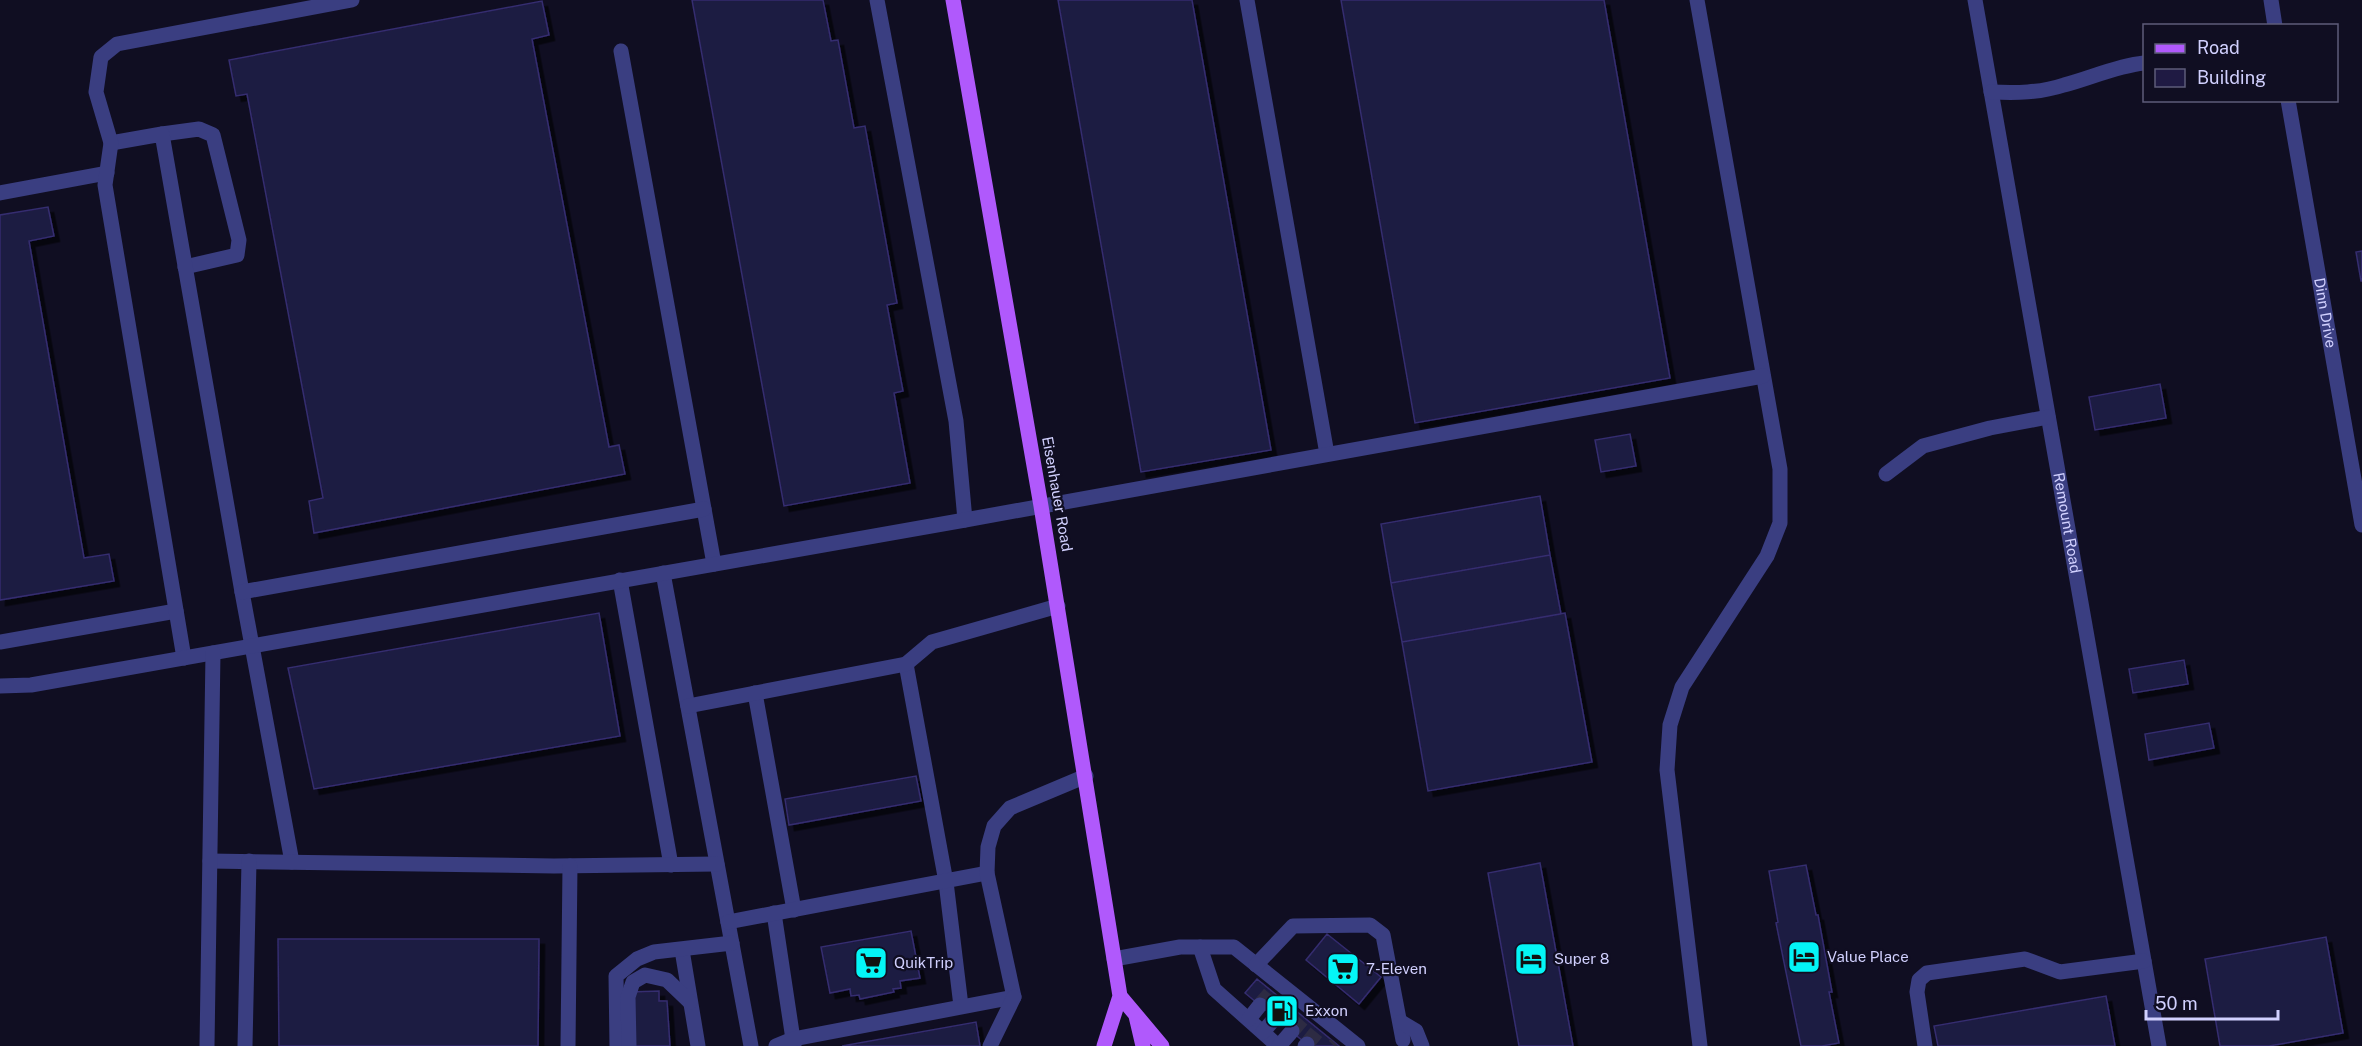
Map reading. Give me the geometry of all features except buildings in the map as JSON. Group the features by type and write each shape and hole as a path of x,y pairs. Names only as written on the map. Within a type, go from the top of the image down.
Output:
{"main road":[{"name":"Eisenhauer Road","path":"953,0 1058,606 1120,996 1111,1026 1114,1046"},
{"path":"1120,996 1162,1046"},
{"path":"1135,1013 1143,1046"},
{"path":"1104,1046 1111,1026"}],"street":[{"path":"184,658 105,185 111,143 96,92 101,57 117,44 352,0"},
{"path":"877,0 956,421 966,520"},
{"path":"1247,0 1327,454"},
{"path":"1697,0 1780,469 1780,523 1767,556 1682,687 1670,725 1667,770 1700,1046"},
{"name":"Remount Road","path":"1974,0 2159,1046"},
{"path":"2271,0 2275,24"},
{"path":"621,51 714,564"},
{"path":"1991,92 2020,93 2046,90 2112,69 2143,63"},
{"name":"Dinn Drive","path":"2288,102 2362,525"},
{"path":"111,143 199,129 213,135 239,240 237,255 185,267"},
{"path":"162,134 292,862"},
{"path":"0,193 107,172"},
{"path":"0,686 31,685 213,653 1763,376"},
{"path":"1886,474 1923,446 1990,428 2048,417"},
{"path":"242,592 704,508"},
{"path":"663,573 751,1046"},
{"path":"620,580 671,865"},
{"path":"688,706 906,664 932,642 1058,606"},
{"path":"0,642 176,611"},
{"path":"207,1046 213,653"},
{"path":"906,664 946,882 961,1006"},
{"path":"755,693 794,910"},
{"path":"990,1046 1014,997 987,873 988,847 994,826 1010,808 1086,776"},
{"path":"210,861 570,866 717,864"},
{"path":"245,1046 249,861"},
{"path":"568,1046 570,866"},
{"path":"728,922 987,873"},
{"path":"774,913 793,1042"},
{"path":"1256,965 1293,926 1370,926 1383,935 1403,1040"},
{"path":"617,1046 616,976 637,959 654,952 732,943"},
{"path":"1114,959 1180,947 1234,947 1256,965 1275,987 1307,1013 1340,1039 1358,1046"},
{"path":"1200,947 1214,989 1279,1046 1292,1031"},
{"path":"682,950 698,1046"},
{"path":"1925,1046 1917,992 1919,980 1927,974 2025,959 2060,972 2144,961"},
{"path":"629,1046 628,997 633,982 645,975 667,980 690,1002"},
{"path":"776,1046 961,1006 1014,997"},
{"path":"1249,1019 1260,1005"},
{"path":"1263,1032 1275,1018"},
{"path":"1401,1022 1416,1031 1422,1046"}],"tunnel":[{"path":"1260,1005 1272,991"},
{"path":"1275,1018 1288,1004"},
{"path":"1292,1031 1304,1017"},
{"path":"1307,1044 1319,1029"}],"place":[{"name":"Value Place","path":"1804,957"},
{"name":"Super 8","path":"1531,959"},
{"name":"QuikTrip","path":"871,963"},
{"name":"7-Eleven","path":"1343,969"},
{"name":"Exxon","path":"1282,1011"}]}
